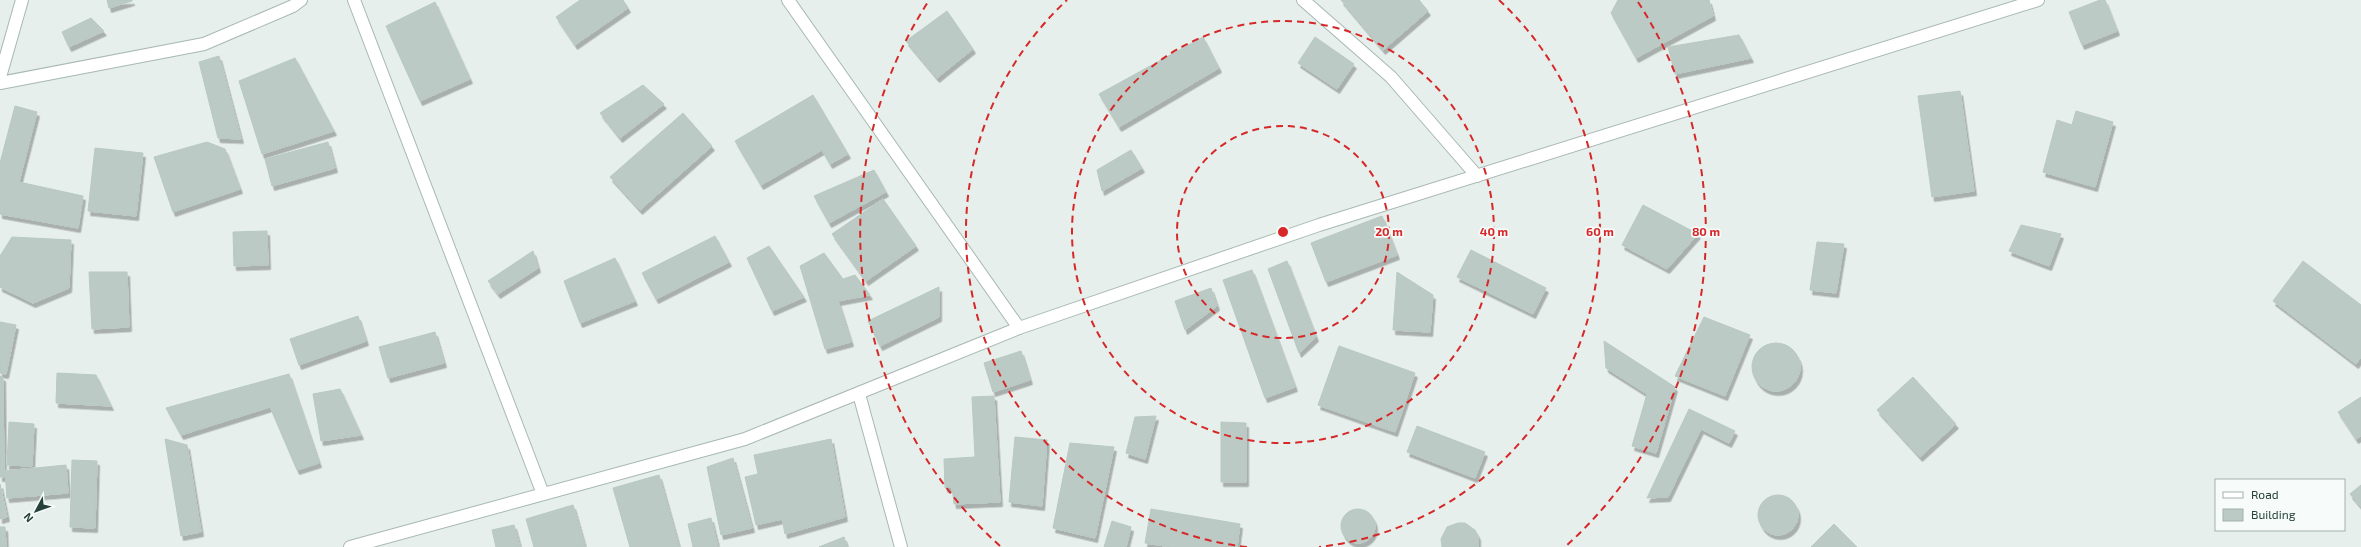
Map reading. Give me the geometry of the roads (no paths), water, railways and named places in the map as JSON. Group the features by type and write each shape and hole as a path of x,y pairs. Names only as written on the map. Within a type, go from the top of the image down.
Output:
{"street":[{"path":"0,77 22,0"},
{"path":"0,83 204,44 301,0"},
{"path":"354,0 543,494"},
{"path":"788,0 1019,328"},
{"path":"1303,0 1391,77 1477,176"},
{"path":"350,547 745,439 1019,328 1319,225 2038,0"},
{"path":"859,394 901,547"}]}
